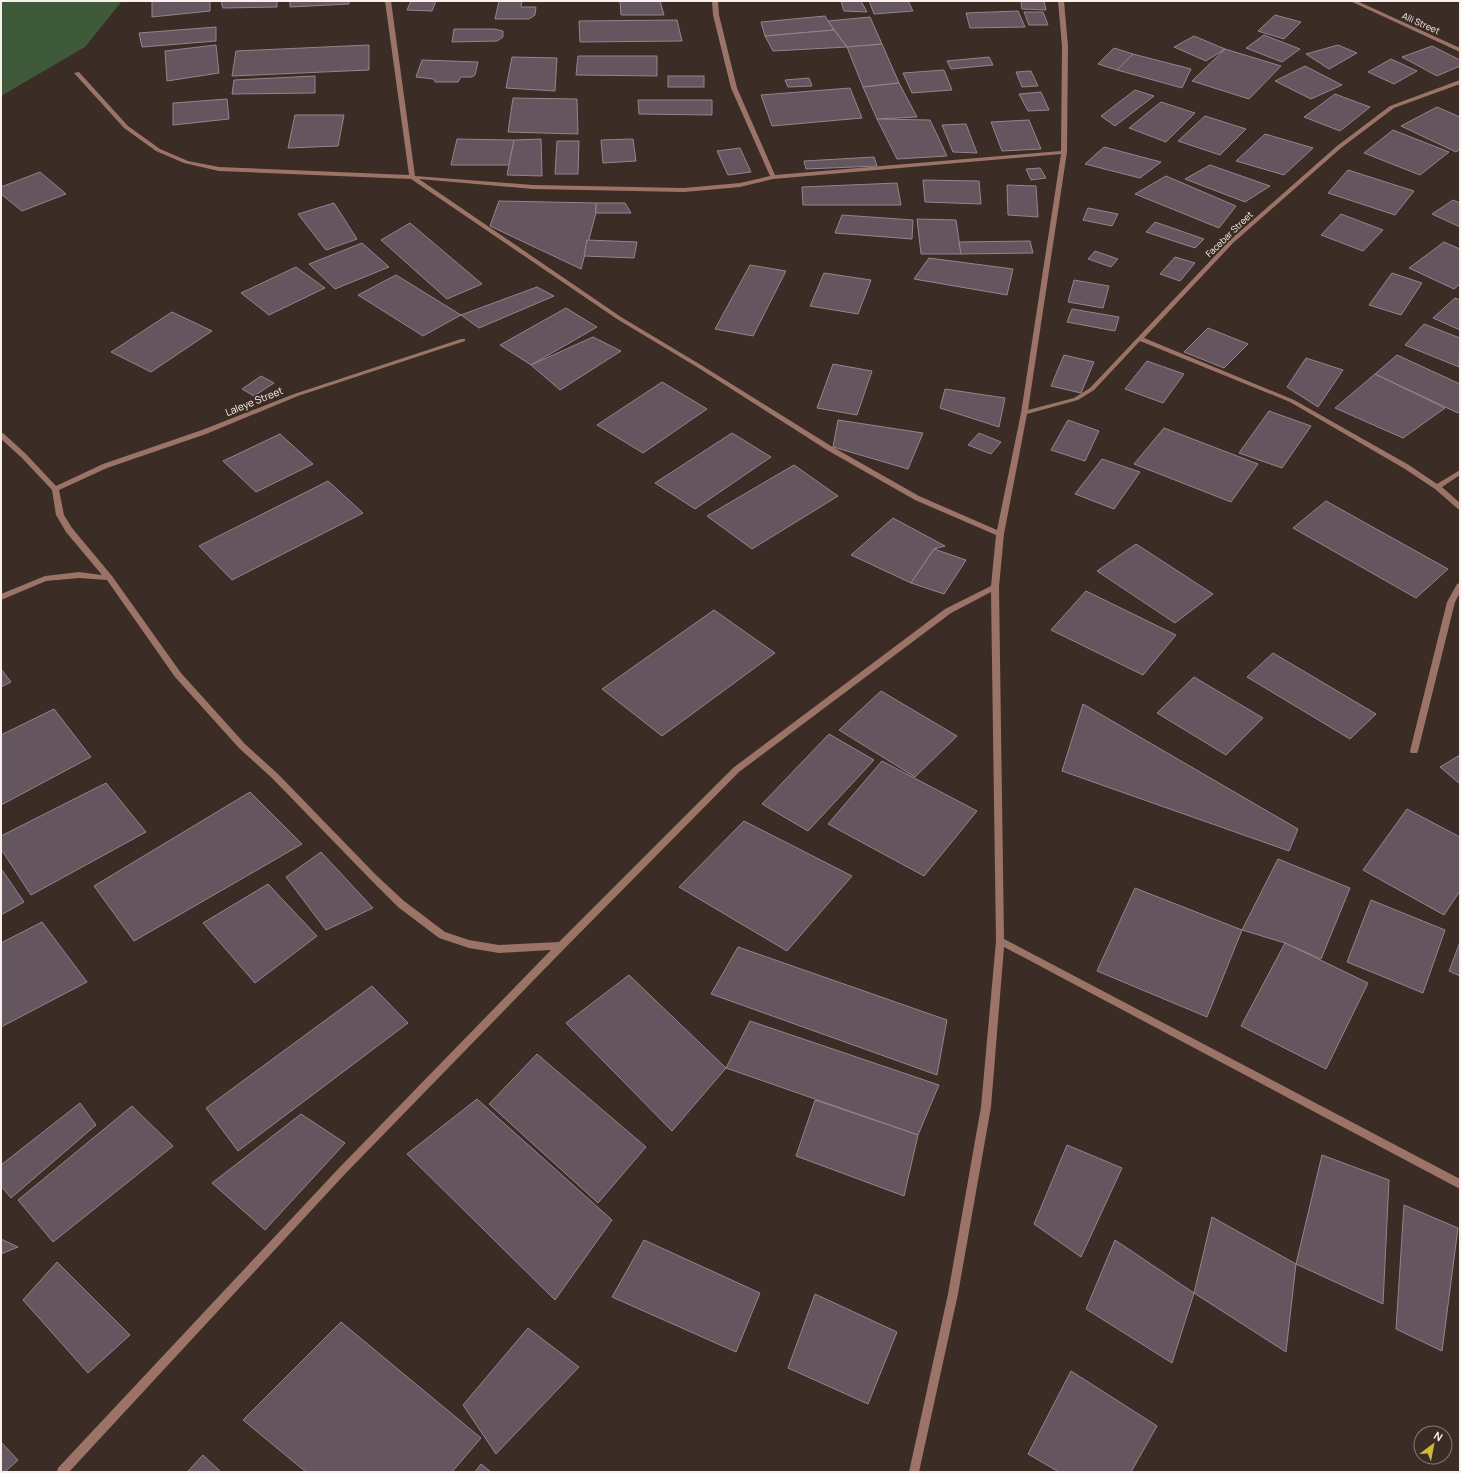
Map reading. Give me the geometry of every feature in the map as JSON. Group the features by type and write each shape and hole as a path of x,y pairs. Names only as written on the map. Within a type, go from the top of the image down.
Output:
{"street":[{"path":"388,1 412,177 619,318 699,366 829,448 917,498 1000,534"},
{"path":"715,1 716,15 734,88 773,177"},
{"path":"914,1472 953,1294 986,1107 1000,941 995,587 1000,534 1024,413 1064,152 1065,46 1061,1"},
{"name":"Alli Street","path":"1353,1 1460,50"},
{"path":"77,73 126,127 158,150 186,162 219,169 412,177 533,187 684,190 740,185 773,177 1064,152"},
{"name":"Facebar Street","path":"1024,413 1084,395 1092,390 1230,242 1339,147 1392,107 1460,82"},
{"path":"1140,338 1292,401 1407,467 1437,487 1460,507"},
{"name":"Laleye Street","path":"55,488 105,466 204,432 296,395 463,340"},
{"path":"1,435 55,488 60,515 69,530 110,578 178,675 242,746 275,776 400,904 442,935 469,944 499,949 560,946"},
{"path":"1437,487 1460,472"},
{"path":"1,597 45,579 79,575 110,578"},
{"path":"1414,752 1452,602 1460,586"},
{"path":"62,1472 342,1171 560,946 736,770 948,611 995,587"},
{"path":"1000,941 1460,1184"}],"green space":[{"path":"1,1 122,1 85,47 1,96"}],"building":[{"path":"152,1 210,1 210,11 152,17"},
{"path":"221,1 277,1 277,7 223,8"},
{"path":"290,1 349,1 349,4 290,7"},
{"path":"411,1 436,1 432,11 407,10"},
{"path":"499,1 522,1 521,7 536,7 535,15 529,19 495,19"},
{"path":"620,1 660,1 664,15 621,15"},
{"path":"841,1 861,1 867,12 844,11"},
{"path":"869,1 908,1 913,11 874,14"},
{"path":"1021,1 1044,1 1046,10 1022,9"},
{"path":"1018,11 1025,27 970,28 966,13"},
{"path":"1024,12 1043,12 1048,25 1029,25"},
{"path":"1275,15 1301,22 1284,39 1258,31"},
{"path":"825,16 834,30 765,36 761,22"},
{"path":"870,17 882,44 847,47 828,21"},
{"path":"677,20 682,41 580,42 579,21"},
{"path":"216,27 216,41 142,47 139,33"},
{"path":"454,29 494,29 503,31 503,37 497,41 452,42"},
{"path":"834,30 847,47 773,51 765,36"},
{"path":"1264,35 1300,49 1282,62 1246,48"},
{"path":"1194,36 1225,49 1206,61 1174,47"},
{"path":"882,44 899,83 863,87 847,47"},
{"path":"216,45 219,73 167,81 165,51"},
{"path":"369,45 369,70 232,76 236,51"},
{"path":"1338,45 1357,53 1329,69 1306,54"},
{"path":"1432,46 1460,60 1460,66 1437,76 1402,57"},
{"path":"1114,48 1133,54 1117,70 1098,64"},
{"path":"1225,49 1281,66 1249,99 1192,81"},
{"path":"1133,54 1191,69 1182,88 1117,70"},
{"path":"578,56 657,56 657,76 576,75"},
{"path":"512,57 557,58 555,91 506,88"},
{"path":"989,57 993,65 951,69 947,61"},
{"path":"1391,59 1417,71 1394,84 1368,72"},
{"path":"422,60 478,62 475,75 472,77 461,77 458,82 435,82 434,79 416,77"},
{"path":"1305,66 1342,85 1311,99 1275,81"},
{"path":"944,70 952,90 912,93 903,73"},
{"path":"1031,71 1038,86 1022,87 1016,72"},
{"path":"315,76 315,93 232,94 234,80"},
{"path":"668,76 704,76 704,87 668,87"},
{"path":"809,78 812,86 788,87 785,80"},
{"path":"899,83 917,117 877,119 863,87"},
{"path":"850,88 862,118 772,126 761,95"},
{"path":"1135,90 1154,96 1115,126 1101,116"},
{"path":"1041,92 1049,110 1028,111 1019,94"},
{"path":"1335,94 1370,107 1340,131 1304,117"},
{"path":"513,98 577,99 578,134 508,132"},
{"path":"227,99 229,119 173,125 173,103"},
{"path":"638,100 712,100 712,115 639,114"},
{"path":"1161,102 1195,113 1166,142 1129,128"},
{"path":"1437,107 1460,117 1460,149 1456,152 1401,126"},
{"path":"295,115 344,115 338,146 288,148"},
{"path":"1205,116 1246,129 1220,155 1178,141"},
{"path":"877,119 930,120 947,156 897,159"},
{"path":"1029,120 1041,149 1002,151 991,122"},
{"path":"966,124 977,153 953,152 942,125"},
{"path":"1393,130 1449,152 1420,175 1364,153"},
{"path":"1265,134 1313,148 1284,175 1236,161"},
{"path":"457,139 514,140 509,165 451,165"},
{"path":"541,139 542,176 507,175 514,140"},
{"path":"633,139 636,161 603,163 601,140"},
{"path":"557,141 579,141 578,174 555,174"},
{"path":"1104,147 1161,162 1140,178 1085,164"},
{"path":"740,148 751,172 728,175 717,151"},
{"path":"874,157 877,166 806,169 804,161"},
{"path":"1210,165 1270,186 1245,202 1185,179"},
{"path":"1040,168 1046,178 1031,180 1026,169"},
{"path":"1348,170 1414,191 1395,215 1328,193"},
{"path":"40,172 66,194 22,211 1,194 1,187"},
{"path":"1166,176 1236,206 1219,228 1135,194"},
{"path":"923,180 979,181 981,204 925,202"},
{"path":"897,183 901,205 803,205 802,187"},
{"path":"1007,185 1036,186 1038,217 1008,215"},
{"path":"1453,200 1460,203 1460,227 1432,214"},
{"path":"499,201 596,203 596,213 581,269 490,226"},
{"path":"334,203 357,239 326,250 298,214"},
{"path":"596,203 625,203 631,213 596,213"},
{"path":"1088,208 1118,214 1112,226 1083,220"},
{"path":"1341,214 1383,230 1363,251 1321,235"},
{"path":"842,215 913,220 912,239 835,233"},
{"path":"917,219 956,220 961,254 921,254"},
{"path":"1155,222 1204,239 1195,248 1146,232"},
{"path":"410,223 482,284 447,299 381,240"},
{"path":"587,240 637,242 634,258 584,256"},
{"path":"1030,241 1033,253 961,254 959,242"},
{"path":"1444,242 1460,249 1460,284 1454,289 1409,268"},
{"path":"362,243 389,267 335,289 309,264"},
{"path":"1095,251 1118,259 1111,267 1088,259"},
{"path":"1175,257 1195,263 1180,281 1160,274"},
{"path":"929,258 1013,269 1007,295 914,279"},
{"path":"750,265 786,271 753,336 715,329"},
{"path":"296,267 325,288 269,315 241,293"},
{"path":"824,273 871,280 858,314 810,306"},
{"path":"1392,273 1422,283 1401,315 1369,305"},
{"path":"396,275 461,315 423,336 358,295"},
{"path":"1074,280 1109,286 1103,308 1068,302"},
{"path":"537,287 554,296 479,328 461,315"},
{"path":"1455,298 1460,300 1460,330 1433,318"},
{"path":"566,308 597,327 531,365 500,345"},
{"path":"1072,309 1119,317 1115,331 1067,322"},
{"path":"172,312 212,331 151,372 111,352"},
{"path":"1424,324 1460,338 1459,367 1405,345"},
{"path":"1208,328 1248,344 1224,368 1184,352"},
{"path":"593,337 621,351 560,390 531,365"},
{"path":"1064,355 1094,362 1081,393 1051,386"},
{"path":"1397,355 1460,384 1460,411 1458,413 1375,374"},
{"path":"1306,358 1343,370 1318,407 1287,387"},
{"path":"1147,361 1184,374 1163,403 1125,389"},
{"path":"833,364 872,371 857,415 817,408"},
{"path":"1375,374 1445,408 1403,438 1335,408"},
{"path":"261,376 274,383 254,396 242,389"},
{"path":"662,382 707,409 643,453 597,425"},
{"path":"945,389 1005,398 999,427 940,408"},
{"path":"1269,411 1311,426 1282,468 1239,453"},
{"path":"838,420 923,433 908,469 833,447"},
{"path":"1068,420 1099,431 1085,461 1051,450"},
{"path":"1164,428 1258,464 1231,502 1134,464"},
{"path":"732,433 771,457 695,509 655,483"},
{"path":"979,433 1001,442 991,454 968,445"},
{"path":"280,434 313,464 256,492 223,461"},
{"path":"1102,459 1140,472 1114,509 1075,494"},
{"path":"794,465 838,496 752,549 707,516"},
{"path":"328,481 363,513 232,580 199,546"},
{"path":"1326,501 1448,569 1416,598 1293,528"},
{"path":"893,518 945,546 934,549 911,583 851,555"},
{"path":"1136,544 1213,594 1175,623 1097,571"},
{"path":"934,549 966,560 944,594 911,583"},
{"path":"1086,591 1176,635 1143,675 1051,630"},
{"path":"714,610 775,653 662,736 602,689"},
{"path":"1273,653 1376,714 1350,739 1247,677"},
{"path":"1,669 11,682 1,687"},
{"path":"1194,677 1263,718 1226,755 1157,713"},
{"path":"881,691 957,736 915,777 839,730"},
{"path":"1083,704 1298,829 1289,851 1062,771"},
{"path":"54,709 91,757 1,805 1,735"},
{"path":"829,734 874,760 808,831 762,804"},
{"path":"1460,755 1460,784 1440,767"},
{"path":"882,761 977,811 924,876 828,824"},
{"path":"106,783 146,832 31,895 1,849 1,836"},
{"path":"250,792 302,844 134,941 94,886"},
{"path":"1407,809 1460,837 1460,891 1444,915 1363,870"},
{"path":"744,821 852,876 787,951 679,887"},
{"path":"321,852 373,908 326,930 286,877"},
{"path":"1278,859 1350,888 1321,959 1285,943 1242,930"},
{"path":"2,870 24,902 1,915 1,871"},
{"path":"268,884 317,936 255,983 203,923"},
{"path":"1135,888 1242,930 1207,1017 1097,971"},
{"path":"1371,900 1445,930 1423,993 1347,962"},
{"path":"42,922 87,982 1,1027 1,943"},
{"path":"1460,942 1460,976 1449,971"},
{"path":"1285,943 1368,983 1326,1069 1241,1026"},
{"path":"738,947 947,1020 937,1075 711,994"},
{"path":"629,975 726,1068 672,1131 566,1023"},
{"path":"372,986 408,1023 238,1151 206,1108"},
{"path":"750,1021 939,1085 918,1135 726,1068"},
{"path":"537,1054 646,1147 598,1203 489,1104"},
{"path":"477,1099 612,1220 555,1300 407,1154"},
{"path":"815,1100 918,1135 904,1196 796,1156"},
{"path":"80,1103 96,1125 11,1198 1,1186 1,1165"},
{"path":"132,1106 173,1146 53,1242 18,1200"},
{"path":"301,1114 345,1143 265,1230 212,1183"},
{"path":"1067,1145 1122,1168 1081,1257 1034,1224"},
{"path":"1322,1155 1389,1180 1383,1304 1296,1264"},
{"path":"1404,1205 1458,1228 1442,1351 1396,1329"},
{"path":"1212,1217 1296,1264 1286,1352 1194,1293"},
{"path":"1,1239 18,1247 1,1254"},
{"path":"644,1240 760,1293 736,1352 612,1297"},
{"path":"1115,1240 1194,1293 1172,1363 1086,1309"},
{"path":"57,1262 130,1335 88,1373 23,1300"},
{"path":"815,1294 897,1332 868,1404 788,1368"},
{"path":"341,1322 481,1438 452,1472 306,1472 243,1420"},
{"path":"528,1328 579,1367 496,1454 463,1405"},
{"path":"1071,1371 1157,1426 1131,1472 1059,1472 1028,1454"},
{"path":"1,1442 18,1460 5,1472 1,1472"},
{"path":"203,1455 221,1472 187,1472"},
{"path":"481,1464 491,1472 475,1472"}]}
